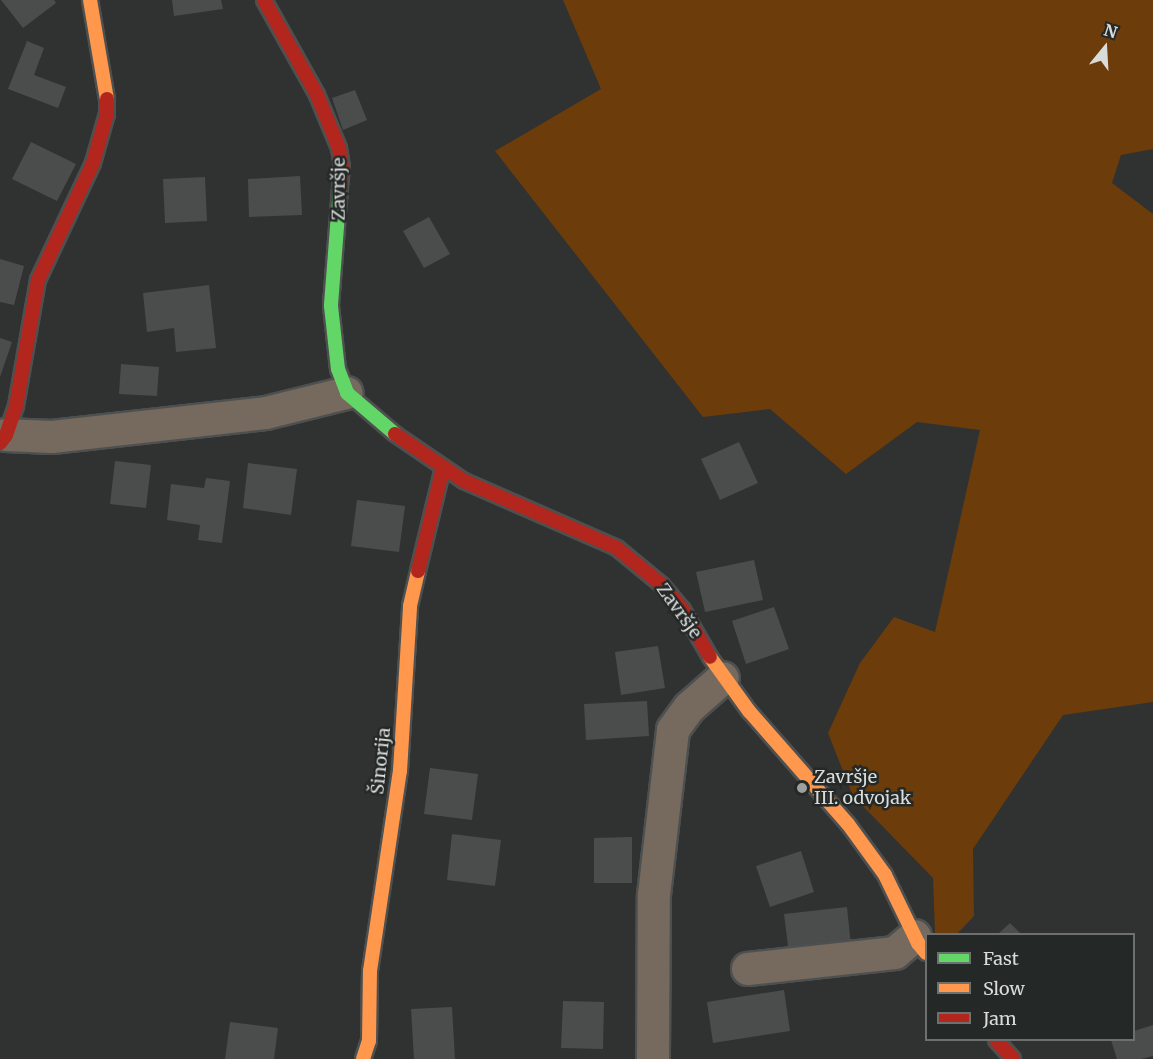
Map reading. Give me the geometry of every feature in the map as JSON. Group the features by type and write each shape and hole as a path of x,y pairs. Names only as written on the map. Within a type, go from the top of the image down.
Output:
{"street":[{"path":"90,0 107,88 107,114 93,163 38,280 16,406 3,439 52,437 266,413 347,393"},
{"name":"Završje","path":"264,0 317,95 339,148 342,188 332,306 338,369 347,393 374,419 443,468 495,496 617,548 662,585 683,610 723,678 848,824 885,875 921,944 895,953 748,969"},
{"name":"Šinorija","path":"363,1059 369,1041 370,971 400,771 410,606 443,468"},
{"path":"653,1059 654,896 673,730 689,708 723,678"},
{"path":"997,1041 1012,1059"}],"shaded area":[{"path":"563,0 1153,0 1153,149 1121,155 1112,183 1153,214 1153,702 1063,715 973,849 974,916 958,933 935,933 933,878 853,796 828,733 860,663 894,617 935,632 980,430 917,422 846,474 770,409 703,417 495,151 601,89"}],"building":[{"path":"1,0 54,0 56,3 23,28"},
{"path":"172,0 221,0 223,9 174,16"},
{"path":"27,41 44,48 34,75 66,87 58,108 8,89"},
{"path":"355,90 367,120 343,130 332,98"},
{"path":"31,142 76,164 57,201 12,179"},
{"path":"300,176 302,215 249,217 248,179"},
{"path":"205,177 207,221 165,223 163,179"},
{"path":"429,217 450,254 424,268 403,231"},
{"path":"0,259 24,266 14,305 0,302"},
{"path":"209,285 216,348 176,352 174,328 147,332 143,293"},
{"path":"0,338 12,342 0,377"},
{"path":"121,364 159,367 157,396 119,394"},
{"path":"739,442 758,483 720,500 701,459"},
{"path":"115,461 151,465 146,508 110,504"},
{"path":"248,463 297,469 291,515 243,508"},
{"path":"206,478 230,481 222,543 198,540 200,525 167,520 171,484 204,488"},
{"path":"357,500 405,506 399,552 351,546"},
{"path":"754,560 763,600 705,612 696,572"},
{"path":"774,607 789,649 746,664 732,621"},
{"path":"658,646 665,688 621,695 615,652"},
{"path":"647,701 649,736 586,740 584,704"},
{"path":"430,768 478,774 472,820 424,814"},
{"path":"452,834 501,840 495,886 447,880"},
{"path":"632,837 632,883 594,883 594,838"},
{"path":"801,851 814,892 770,907 756,866"},
{"path":"847,907 851,946 789,954 784,914"},
{"path":"1010,923 1020,933 999,933"},
{"path":"784,990 790,1031 713,1043 707,1002"},
{"path":"563,1001 604,1002 603,1049 561,1048"},
{"path":"452,1007 455,1059 414,1059 411,1009"},
{"path":"230,1022 278,1028 274,1059 225,1059"},
{"path":"1153,1025 1153,1056 1141,1059 1117,1059 1111,1041 1135,1041 1135,1031"}],"traffic: fast":[{"path":"340,188 331,306 338,369 347,393 395,434"}],"traffic: slow":[{"path":"90,0 107,99"},
{"path":"363,1059 369,1041 370,971 400,771 410,606 418,571"},
{"path":"710,657 749,711 848,824 885,875 918,943 925,952"}],"traffic: jam":[{"path":"264,0 317,95 339,148 342,168 340,188"},
{"path":"0,443 6,435 16,406 38,280 93,163 107,114 107,99"},
{"path":"395,434 464,481 617,548 662,585 683,610 710,657"},
{"path":"418,571 443,468"},
{"path":"997,1041 1013,1059"}],"place":[{"name":"Završje III. odvojak","path":"802,788"}]}
